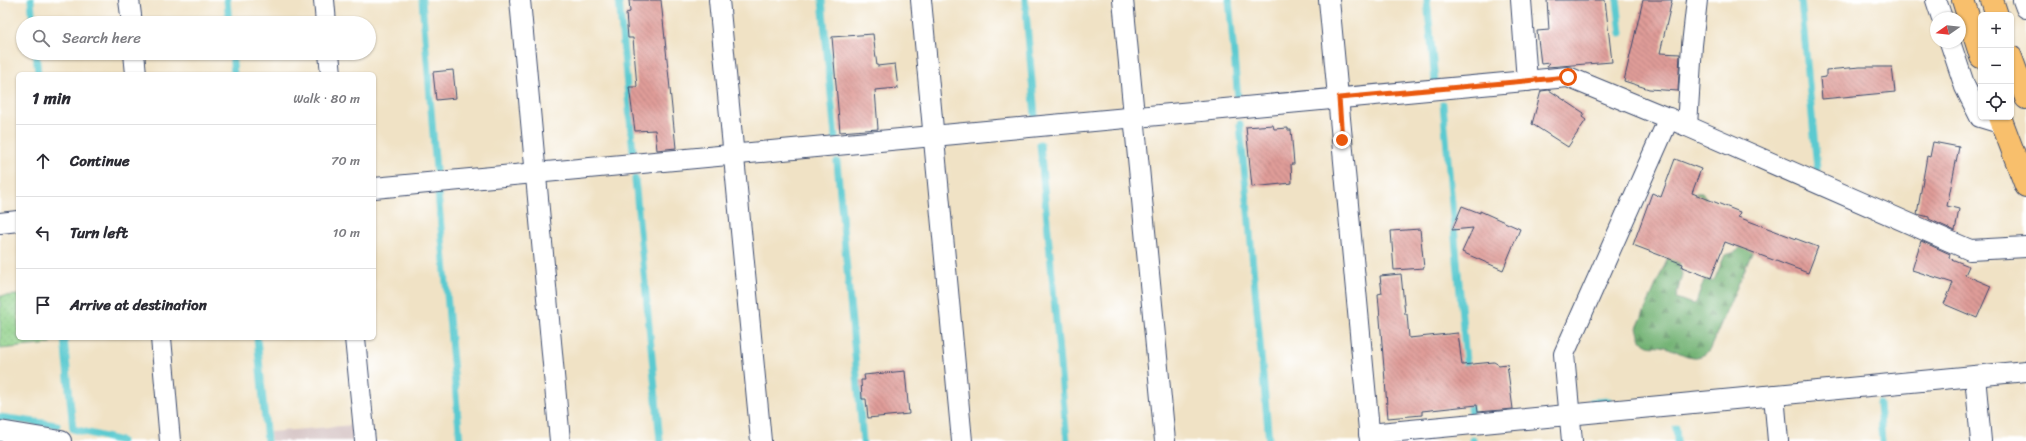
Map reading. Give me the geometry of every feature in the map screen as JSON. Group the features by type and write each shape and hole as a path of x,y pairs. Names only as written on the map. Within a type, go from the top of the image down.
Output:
{"main road":[{"path":"1963,0 1978,48"},
{"path":"1992,0 1996,12"},
{"path":"2014,65 2026,98"},
{"path":"2002,121 2026,186"}],"street":[{"path":"130,0 131,16"},
{"path":"324,0 325,16"},
{"path":"520,0 560,441"},
{"path":"720,0 761,441"},
{"path":"921,0 962,441"},
{"path":"1123,0 1165,441"},
{"path":"1330,0 1370,437 1570,415 2026,371"},
{"path":"1521,0 1527,81"},
{"path":"1572,441 1564,354 1678,122 1692,45 1697,0"},
{"path":"1936,0 1940,12"},
{"path":"2023,0 2026,8"},
{"path":"1952,48 1965,87 1980,117 2002,121"},
{"path":"135,60 136,72"},
{"path":"330,60 331,72"},
{"path":"376,188 1568,77 1678,122 1970,250 2026,247"},
{"path":"0,223 16,221"},
{"path":"161,340 170,441"},
{"path":"355,340 365,441"},
{"path":"1974,376 1981,441"},
{"path":"1774,395 1778,441"},
{"path":"0,431 61,441"}],"shaded area":[{"path":"353,425 354,441 271,441 270,432"}],"green space":[{"path":"1696,193 1702,193 1706,197 1679,266 1682,274 1676,298 1692,304 1696,303 1704,280 1712,281 1715,278 1725,255 1733,253 1740,248 1749,231 1755,225 1759,224 1762,230 1709,351 1697,357 1691,357 1668,348 1644,343 1637,328"},
{"path":"16,295 16,340 50,340 51,344 0,349 0,296"}],"building":[{"path":"629,0 661,0 676,148 657,150 655,130 635,131 629,87 637,87 633,38 628,38 626,13 630,12"},
{"path":"1547,0 1605,0 1612,62 1547,67 1549,63 1541,64 1537,31 1549,30"},
{"path":"1643,0 1672,0 1660,53 1680,54 1678,91 1649,89 1624,81"},
{"path":"873,34 877,66 895,64 898,88 875,90 878,129 840,132 832,37"},
{"path":"1860,67 1892,67 1895,92 1822,99 1820,78 1826,77 1826,70"},
{"path":"453,70 456,98 436,100 433,72"},
{"path":"1549,90 1584,113 1582,117 1586,120 1568,147 1532,124 1541,91"},
{"path":"1273,125 1274,129 1288,128 1288,130 1291,130 1294,164 1291,164 1292,183 1252,187 1246,127"},
{"path":"1933,142 1959,147 1947,206 1959,209 1955,231 1929,219 1929,217 1917,214 1927,156 1930,157"},
{"path":"1675,159 1701,169 1692,193 1740,212 1738,217 1818,247 1808,273 1725,242 1711,278 1682,267 1683,264 1633,245 1652,193 1661,197"},
{"path":"1462,206 1480,213 1480,211 1520,229 1503,270 1462,252 1473,228 1452,230"},
{"path":"1420,229 1424,268 1394,270 1391,231"},
{"path":"1921,241 1950,254 1949,258 1969,266 1965,275 1991,286 1977,318 1944,304 1953,283 1912,270"},
{"path":"1401,274 1409,338 1458,333 1462,365 1494,362 1499,365 1507,364 1513,409 1478,412 1477,405 1422,411 1422,415 1388,418 1378,294 1382,293 1380,276"},
{"path":"905,371 909,414 868,418 866,399 862,399 861,380 865,380 864,375"}],"waterway":[{"path":"31,0 32,16"},
{"path":"227,0 228,16"},
{"path":"422,0 436,170"},
{"path":"619,0 633,152"},
{"path":"822,0 835,137"},
{"path":"1025,0 1035,116"},
{"path":"1229,0 1238,99"},
{"path":"1427,0 1435,82"},
{"path":"1617,0 1621,33"},
{"path":"1801,0 1817,168"},
{"path":"37,60 38,72"},
{"path":"233,60 234,72"},
{"path":"1443,104 1467,372"},
{"path":"1240,124 1269,441"},
{"path":"1040,144 1067,441"},
{"path":"837,162 863,441"},
{"path":"635,179 660,441"},
{"path":"438,193 460,441"},
{"path":"64,340 73,429 121,441"},
{"path":"257,340 267,441"},
{"path":"1469,397 1471,416"},
{"path":"1592,402 1609,401"},
{"path":"1879,404 1882,441"},
{"path":"0,417 57,425"},
{"path":"1676,428 1677,441"}],"route":[{"path":"1342,140 1339,98 1568,77"}]}
